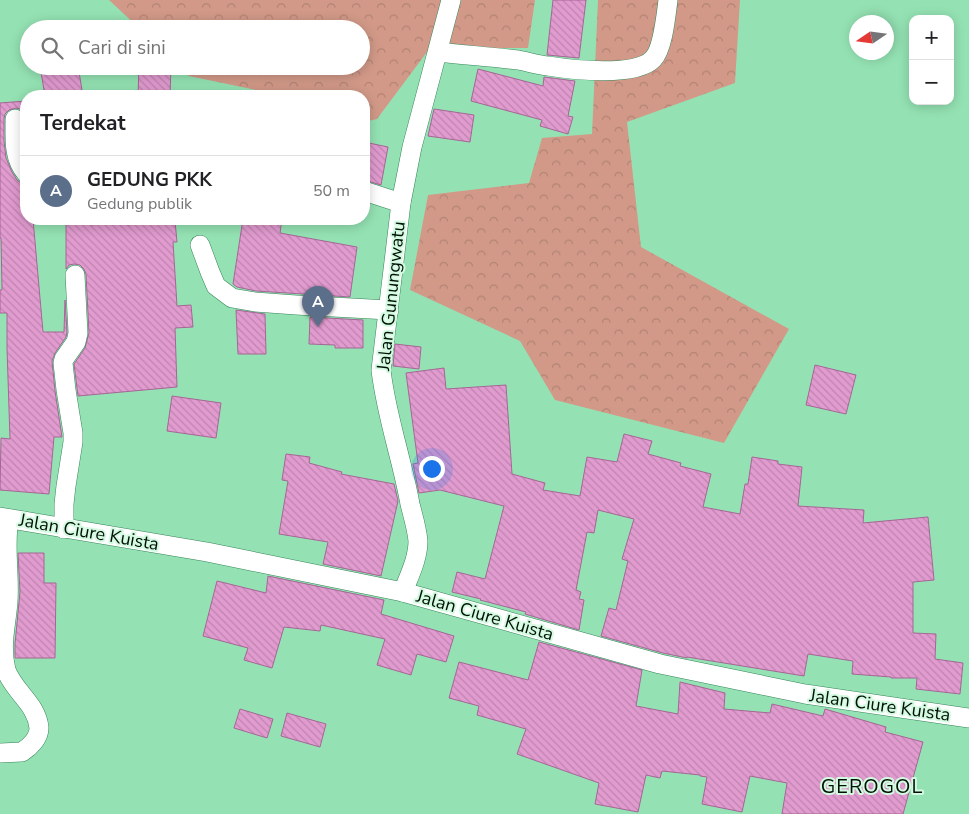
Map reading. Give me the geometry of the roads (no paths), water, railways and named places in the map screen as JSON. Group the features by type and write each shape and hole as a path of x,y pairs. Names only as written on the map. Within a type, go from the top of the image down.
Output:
{"street":[{"name":"Jalan Gunungwatu","path":"403,592 417,552 418,540 383,391 381,370 401,203 412,147 451,0"},
{"path":"438,52 524,61 572,69 612,70 634,68 647,64 655,58 662,39 668,0"},
{"path":"15,119 15,143 20,164"},
{"path":"370,193 401,203"},
{"path":"200,244 216,286 232,298 263,303 388,310"},
{"path":"64,529 64,504 73,433 63,363 76,342 78,333 75,275"},
{"path":"0,753 22,752 36,738 39,730 38,720 33,709 16,688 6,670 3,659 1,646 8,605 5,518"},
{"name":"Jalan Ciure Kuista","path":"5,518 207,552 403,592 660,664 805,694 969,718"}],"place":[{"name":"GEDUNG PKK","path":"318,327"}],"district":[{"name":"GEROGOL","path":"872,786"}]}
